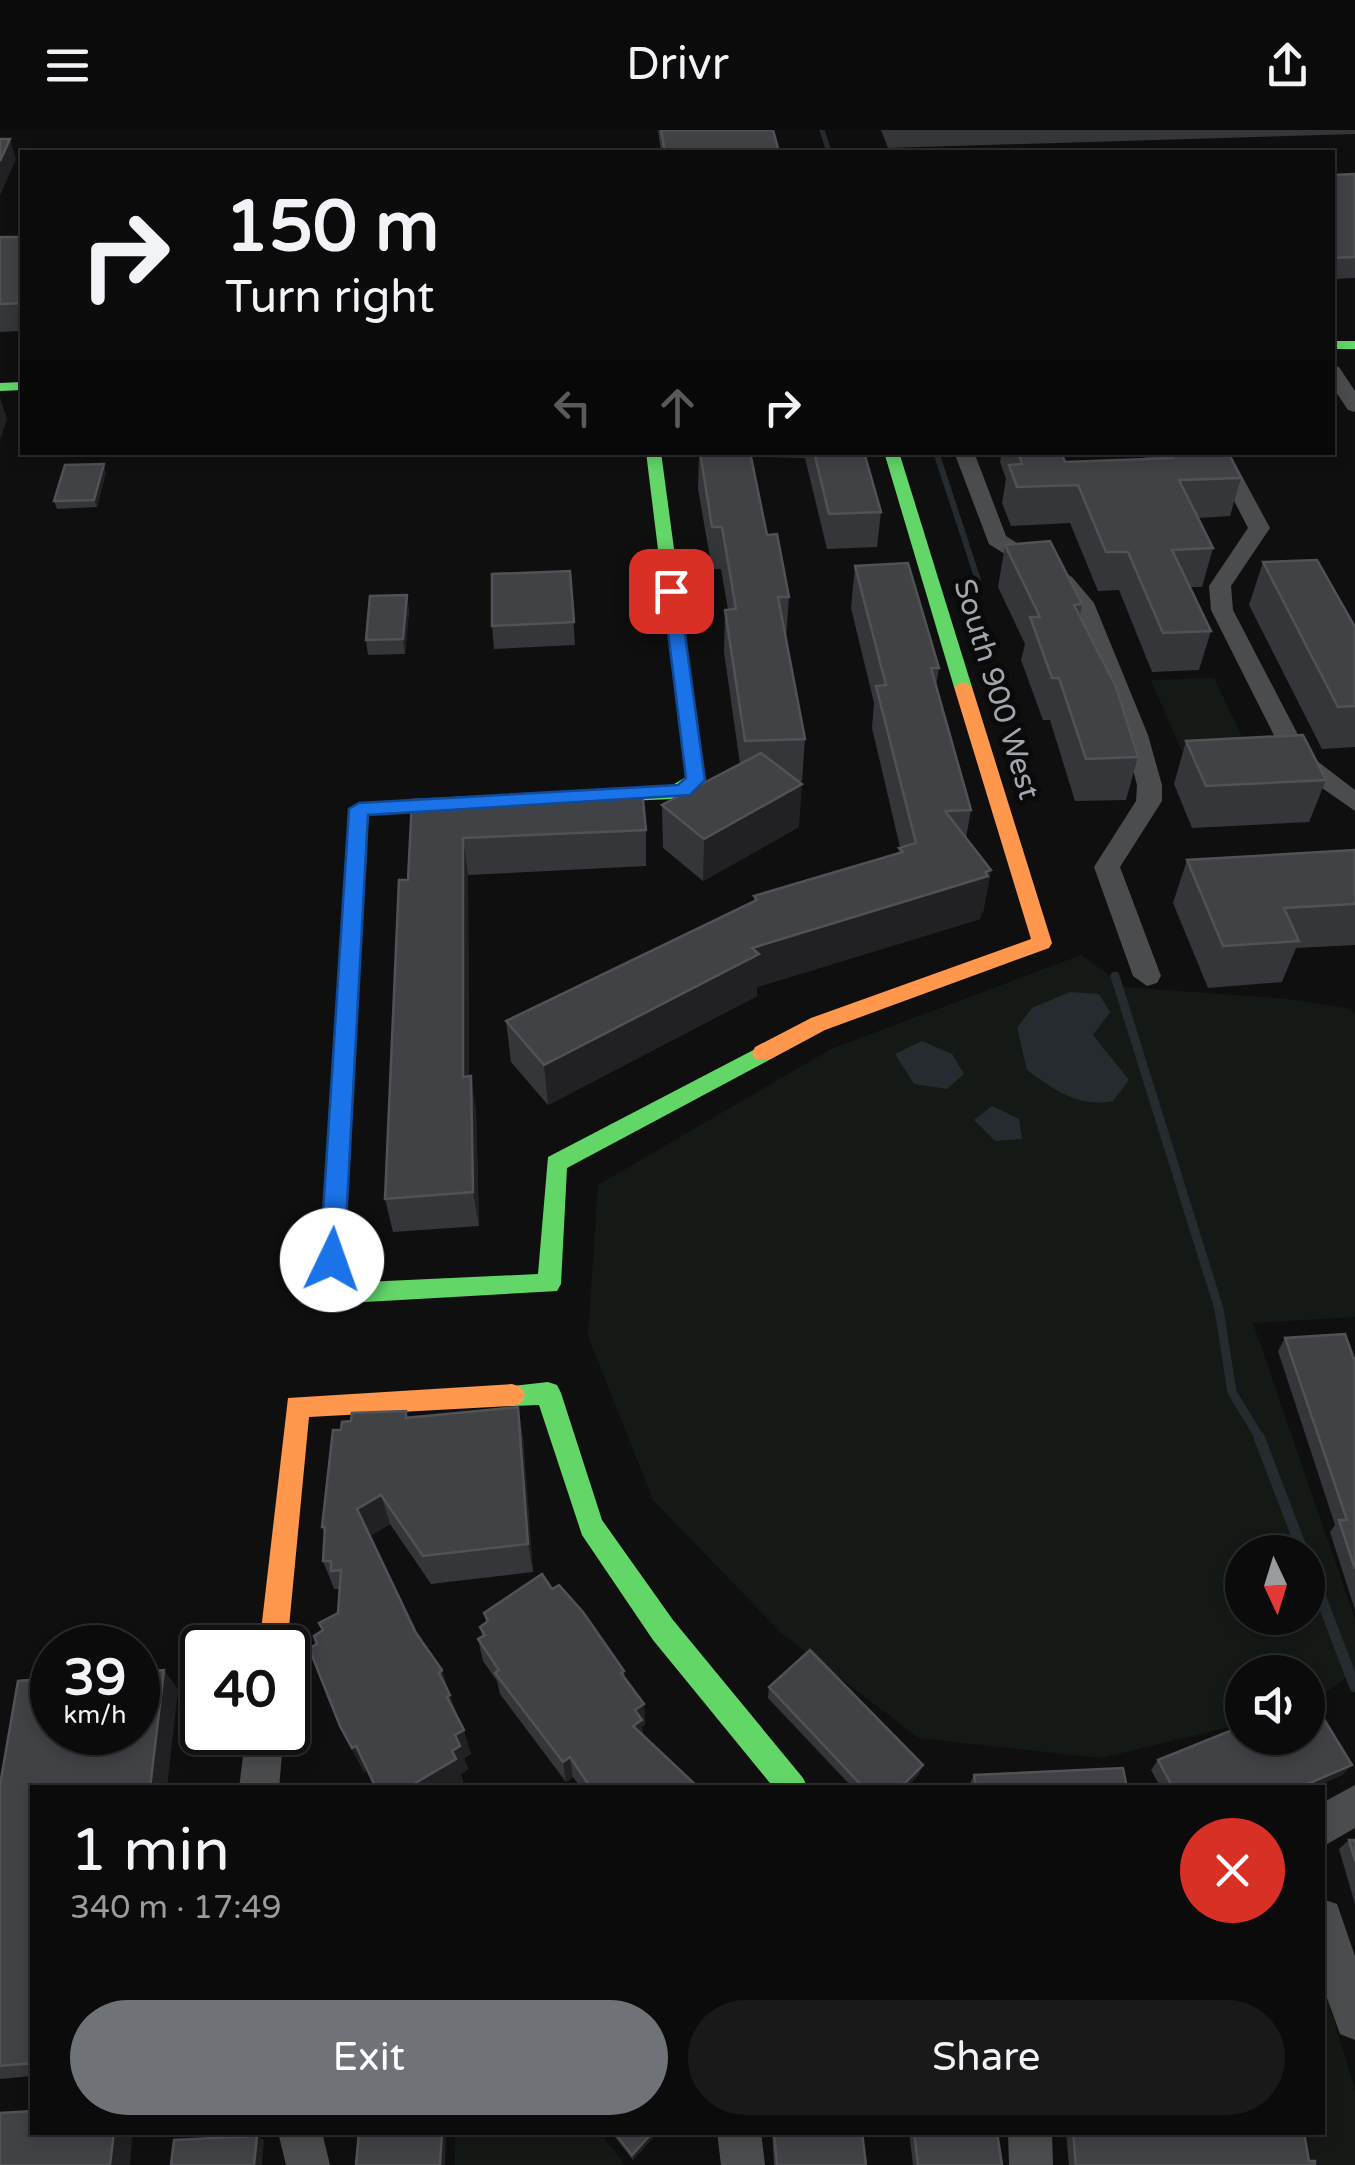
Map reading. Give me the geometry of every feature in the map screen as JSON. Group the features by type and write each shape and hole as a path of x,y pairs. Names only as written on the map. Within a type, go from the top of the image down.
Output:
{"street":[{"path":"1335,376 1355,406"},
{"path":"561,798 683,791 696,780 654,455"},
{"name":"South 900 West","path":"504,802 359,809 330,1294 549,1284 556,1162 818,1024 1042,944 892,455"},
{"path":"965,455 997,538 1064,582 1083,603 1150,773 1148,804 1114,849 1108,866 1147,976"},
{"path":"1221,455 1259,528 1220,586 1222,610 1298,759 1355,803"},
{"path":"275,1625 297,1406 548,1393 591,1526 664,1630 791,1785"},
{"path":"259,1785 262,1755"},
{"path":"1325,1825 1355,1805"},
{"path":"1325,1929 1355,2019"},
{"path":"301,2135 308,2165"},
{"path":"739,2135 743,2165"},
{"path":"1030,2135 1031,2165"}],"shaded area":[{"path":"1214,678 1259,772 1192,775 1151,680"},
{"path":"1081,955 1126,987 1288,999 1347,1008 1355,1014 1355,1317 1253,1323 1355,1620 1355,1671 1325,1693 1325,1655 1225,1655 1225,1728 1101,1758 919,1738 782,1634 653,1500 588,1336 598,1185 831,1049"},
{"path":"1070,992 1099,994 1110,1012 1093,1035 1129,1080 1113,1101 1078,1100 1027,1070 1017,1028 1032,1008"},
{"path":"922,1041 952,1054 964,1074 947,1089 914,1084 895,1054"},
{"path":"992,1106 1019,1119 1022,1139 995,1141 974,1120"},
{"path":"1325,1992 1355,2090 1355,2165 1310,2165 1301,2135 1325,2135"},
{"path":"455,2135 602,2135 625,2165 455,2165"}],"building":[{"path":"661,130 773,130 778,150 665,150"},
{"path":"0,139 10,139 0,161"},
{"path":"1355,174 1355,257 1335,258 1335,175"},
{"path":"0,237 20,237 20,303 0,304"},
{"path":"700,455 751,455 767,535 777,534 789,597 778,597 805,739 745,741 725,610 736,609 722,527 712,527"},
{"path":"815,455 865,455 881,512 829,514"},
{"path":"1019,455 1062,455 1065,462 1173,458 1172,455 1230,456 1241,478 1179,480 1213,548 1172,550 1211,631 1163,633 1128,552 1106,552 1078,485 1017,487 1009,465 1022,464"},
{"path":"104,464 94,500 54,501 65,465"},
{"path":"1050,541 1082,604 1074,605 1116,687 1138,757 1086,759 1059,678 1052,678 1030,617 1040,617 1005,545"},
{"path":"1317,560 1355,627 1355,706 1338,707 1263,562"},
{"path":"908,563 939,668 931,668 971,810 945,811 991,870 985,872 988,876 752,948 759,954 544,1065 506,1021 757,900 754,896 903,852 899,848 916,843 876,686 886,685 855,566"},
{"path":"570,571 574,622 492,626 492,574"},
{"path":"407,595 403,639 366,640 370,596"},
{"path":"1303,735 1326,780 1206,786 1186,741"},
{"path":"761,753 802,784 704,839 662,805"},
{"path":"642,790 646,830 463,838 463,1077 471,1076 473,1192 385,1199 399,880 408,880 412,800"},
{"path":"1355,850 1355,904 1284,908 1299,941 1223,946 1187,860"},
{"path":"1345,1334 1355,1362 1355,1569 1339,1520 1347,1520 1285,1338"},
{"path":"518,1407 528,1544 423,1556 381,1495 357,1509 416,1633 442,1670 439,1673 450,1695 447,1697 464,1730 455,1735 460,1746 452,1751 456,1759 412,1785 375,1785 356,1746 352,1748 340,1726 310,1648 317,1644 314,1636 323,1630 319,1623 338,1613 341,1570 331,1571 331,1561 323,1561 322,1527 333,1430 341,1430 342,1422 351,1421 352,1413 406,1411 406,1418"},
{"path":"542,1574 552,1589 559,1585 583,1612 644,1704 635,1710 642,1720 633,1726 696,1785 589,1785 570,1757 563,1762 495,1673 499,1670 478,1639 485,1635 480,1627 488,1621 484,1613"},
{"path":"810,1650 923,1765 903,1785 861,1785 769,1687"},
{"path":"160,1670 164,1670 160,1704"},
{"path":"30,1680 30,1755 154,1755 150,1785 30,1785 30,2063 0,2066 0,1785 18,1681"},
{"path":"1325,1721 1352,1765 1305,1785 1171,1785 1158,1760 1225,1733 1225,1755 1325,1755"},
{"path":"1123,1768 1126,1785 976,1785 974,1775"},
{"path":"1349,1840 1355,1840 1355,1861"},
{"path":"30,2111 30,2135 114,2135 110,2165 0,2165 0,2113"},
{"path":"359,2135 442,2135 440,2165 356,2165"},
{"path":"616,2135 650,2135 632,2155"},
{"path":"774,2135 862,2135 866,2165 777,2165"},
{"path":"914,2135 997,2135 1002,2165 918,2165"},
{"path":"1073,2135 1304,2135 1309,2161 1315,2161 1315,2165 1076,2165"},
{"path":"257,2136 254,2165 171,2165 174,2140"}],"waterway":[{"path":"822,130 828,150"},
{"path":"937,455 978,580"},
{"path":"1115,976 1219,1309 1232,1392 1261,1440"},
{"path":"1259,1437 1296,1535"},
{"path":"1325,1608 1355,1687"}],"traffic: fast":[{"path":"1335,345 1355,345"},
{"path":"0,387 20,386"},
{"path":"581,797 673,793 696,780 653,455"},
{"path":"892,455 963,687"},
{"path":"341,1112 330,1294 549,1284 556,1163 763,1053"},
{"path":"512,1395 548,1393 591,1526 663,1630 791,1785"}],"traffic: slow":[{"path":"763,1053 818,1024 1042,943 963,687"},
{"path":"341,1112 359,809 472,803"},
{"path":"275,1625 297,1406 512,1395"}],"route":[{"path":"332,1260 359,809 683,791 696,780 671,591"}]}
